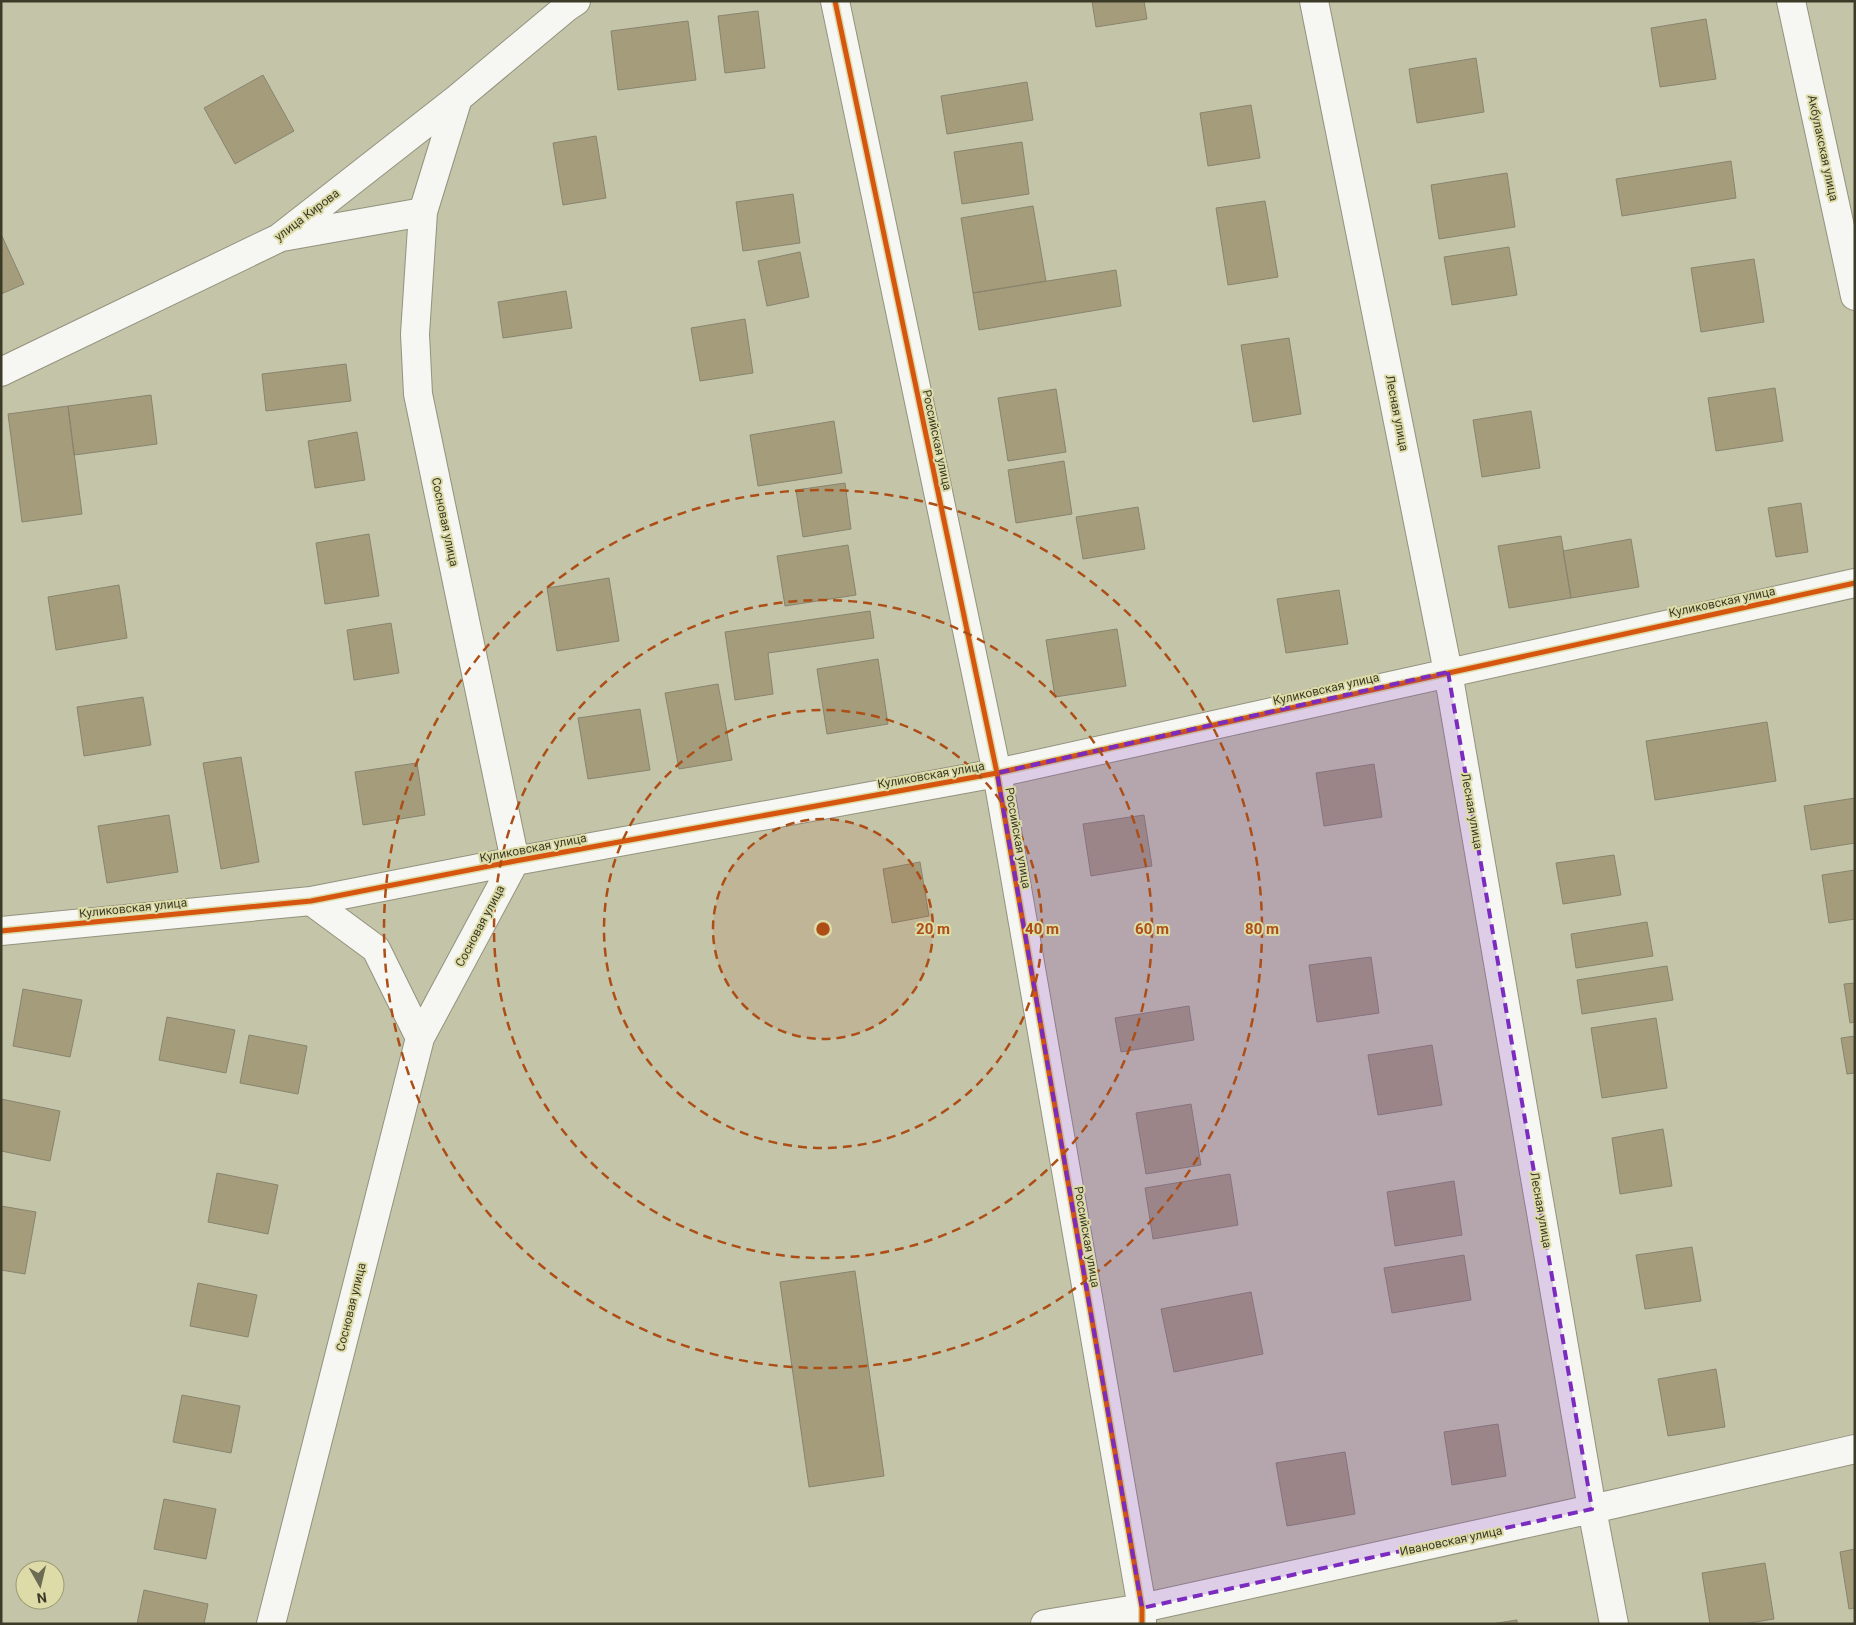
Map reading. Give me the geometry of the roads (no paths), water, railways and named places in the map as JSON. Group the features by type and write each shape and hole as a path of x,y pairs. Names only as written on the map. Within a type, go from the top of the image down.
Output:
{"street":[{"name":"улица Кирова","path":"1,372 279,238 458,98 576,1"},
{"name":"Российская улица","path":"835,1 997,773 1142,1616"},
{"name":"Лесная улица","path":"1314,1 1448,672 1592,1510 1614,1624"},
{"name":"Акбулакская улица","path":"1791,1 1855,296"},
{"name":"Сосновая улица","path":"270,1624 420,1038 515,860 418,394 415,334 423,212 458,98"},
{"path":"279,238 423,212"},
{"name":"Куликовская улица","path":"1,931 311,901 515,860 997,773 1855,583"},
{"path":"311,901 376,949 420,1038"},
{"name":"Ивановская улица","path":"1044,1624 1142,1616 1855,1449"}]}
